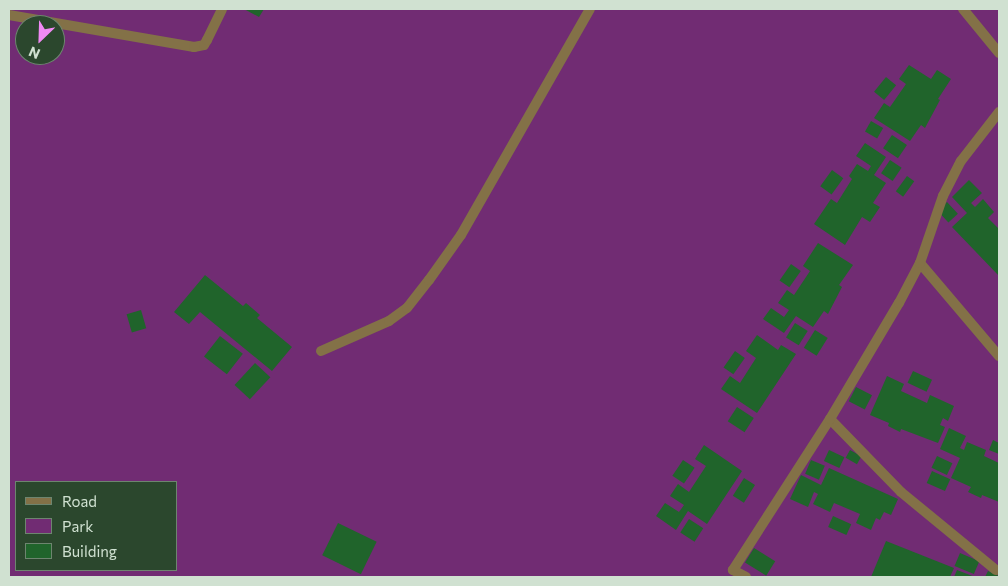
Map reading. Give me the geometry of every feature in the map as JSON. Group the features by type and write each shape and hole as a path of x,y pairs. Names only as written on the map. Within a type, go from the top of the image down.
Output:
{"street":[{"path":"9,15 194,47 204,44 207,40 222,9"},
{"path":"321,351 389,322 407,308 460,235 590,9"},
{"path":"963,9 999,53"},
{"path":"746,577 733,570 830,418 899,304 920,263 943,196 962,161 999,112"},
{"path":"920,263 999,356"},
{"path":"830,418 901,492 996,570"}],"green space":[{"path":"9,9 999,9 999,577 9,577"}],"building":[{"path":"244,9 264,9 259,17"},
{"path":"909,65 931,79 937,70 951,79 938,99 940,100 925,128 921,125 910,141 874,118 884,103 890,107 906,84 899,79"},
{"path":"886,77 896,85 884,100 874,92"},
{"path":"871,121 883,128 877,138 865,131"},
{"path":"892,135 907,145 898,158 883,148"},
{"path":"865,143 886,157 874,175 886,183 873,203 880,207 870,222 862,217 845,245 814,224 831,199 837,203 852,179 849,176 857,164 868,171 871,166 856,156"},
{"path":"890,160 902,168 893,181 881,173"},
{"path":"832,170 843,178 832,194 820,186"},
{"path":"907,176 914,181 903,197 896,191"},
{"path":"969,180 982,193 971,203 975,207 983,199 994,212 988,218 999,229 999,276 952,227 967,213 952,197"},
{"path":"947,202 958,214 948,223 937,211"},
{"path":"818,243 853,265 839,285 842,287 828,314 824,311 813,327 796,316 784,333 763,319 771,308 784,317 789,310 778,303 787,290 794,295 810,271 803,266"},
{"path":"791,264 801,271 789,287 780,280"},
{"path":"205,275 243,306 246,303 260,315 257,318 292,347 272,371 200,312 189,324 174,312"},
{"path":"141,310 146,328 132,332 127,314"},
{"path":"795,323 808,331 799,345 786,337"},
{"path":"815,330 828,338 817,356 804,348"},
{"path":"757,335 778,350 781,345 796,354 757,413 721,389 730,376 740,383 756,358 746,351"},
{"path":"220,336 243,354 227,374 204,356"},
{"path":"735,351 745,358 733,374 724,367"},
{"path":"255,363 270,377 250,399 235,385"},
{"path":"913,371 932,380 927,392 908,383"},
{"path":"887,376 904,384 901,391 927,403 930,395 954,406 948,421 943,418 940,425 945,427 938,443 901,429 900,432 888,426 889,423 870,415"},
{"path":"856,387 872,395 865,409 849,401"},
{"path":"737,407 754,418 745,432 728,421"},
{"path":"949,428 966,436 960,448 964,450 967,442 986,450 984,456 999,463 999,502 982,495 981,498 968,492 971,487 951,478 960,458 940,449"},
{"path":"993,440 999,443 999,454 989,450"},
{"path":"704,445 742,471 707,524 688,511 676,530 656,516 665,503 679,512 684,505 670,496 678,484 689,492 706,466 695,459"},
{"path":"829,450 844,457 839,468 824,461"},
{"path":"850,450 861,456 857,464 846,458"},
{"path":"937,456 952,463 947,475 932,468"},
{"path":"683,460 695,468 684,484 672,476"},
{"path":"811,460 825,466 819,480 805,474"},
{"path":"829,468 898,499 891,515 884,512 880,520 876,518 871,530 856,523 860,514 834,503 830,512 813,504 818,494 814,492 808,507 790,499 801,475 821,485"},
{"path":"932,471 950,479 945,491 927,483"},
{"path":"744,478 755,485 744,503 733,496"},
{"path":"833,516 851,524 846,535 828,527"},
{"path":"689,519 703,528 695,542 680,532"},
{"path":"338,523 377,542 361,574 322,555"},
{"path":"886,541 954,568 950,577 871,577"},
{"path":"754,548 775,561 766,576 745,562"},
{"path":"960,553 979,561 974,574 955,566"},
{"path":"957,570 975,577 954,577"},
{"path":"988,571 999,576 999,577 985,577"}]}
